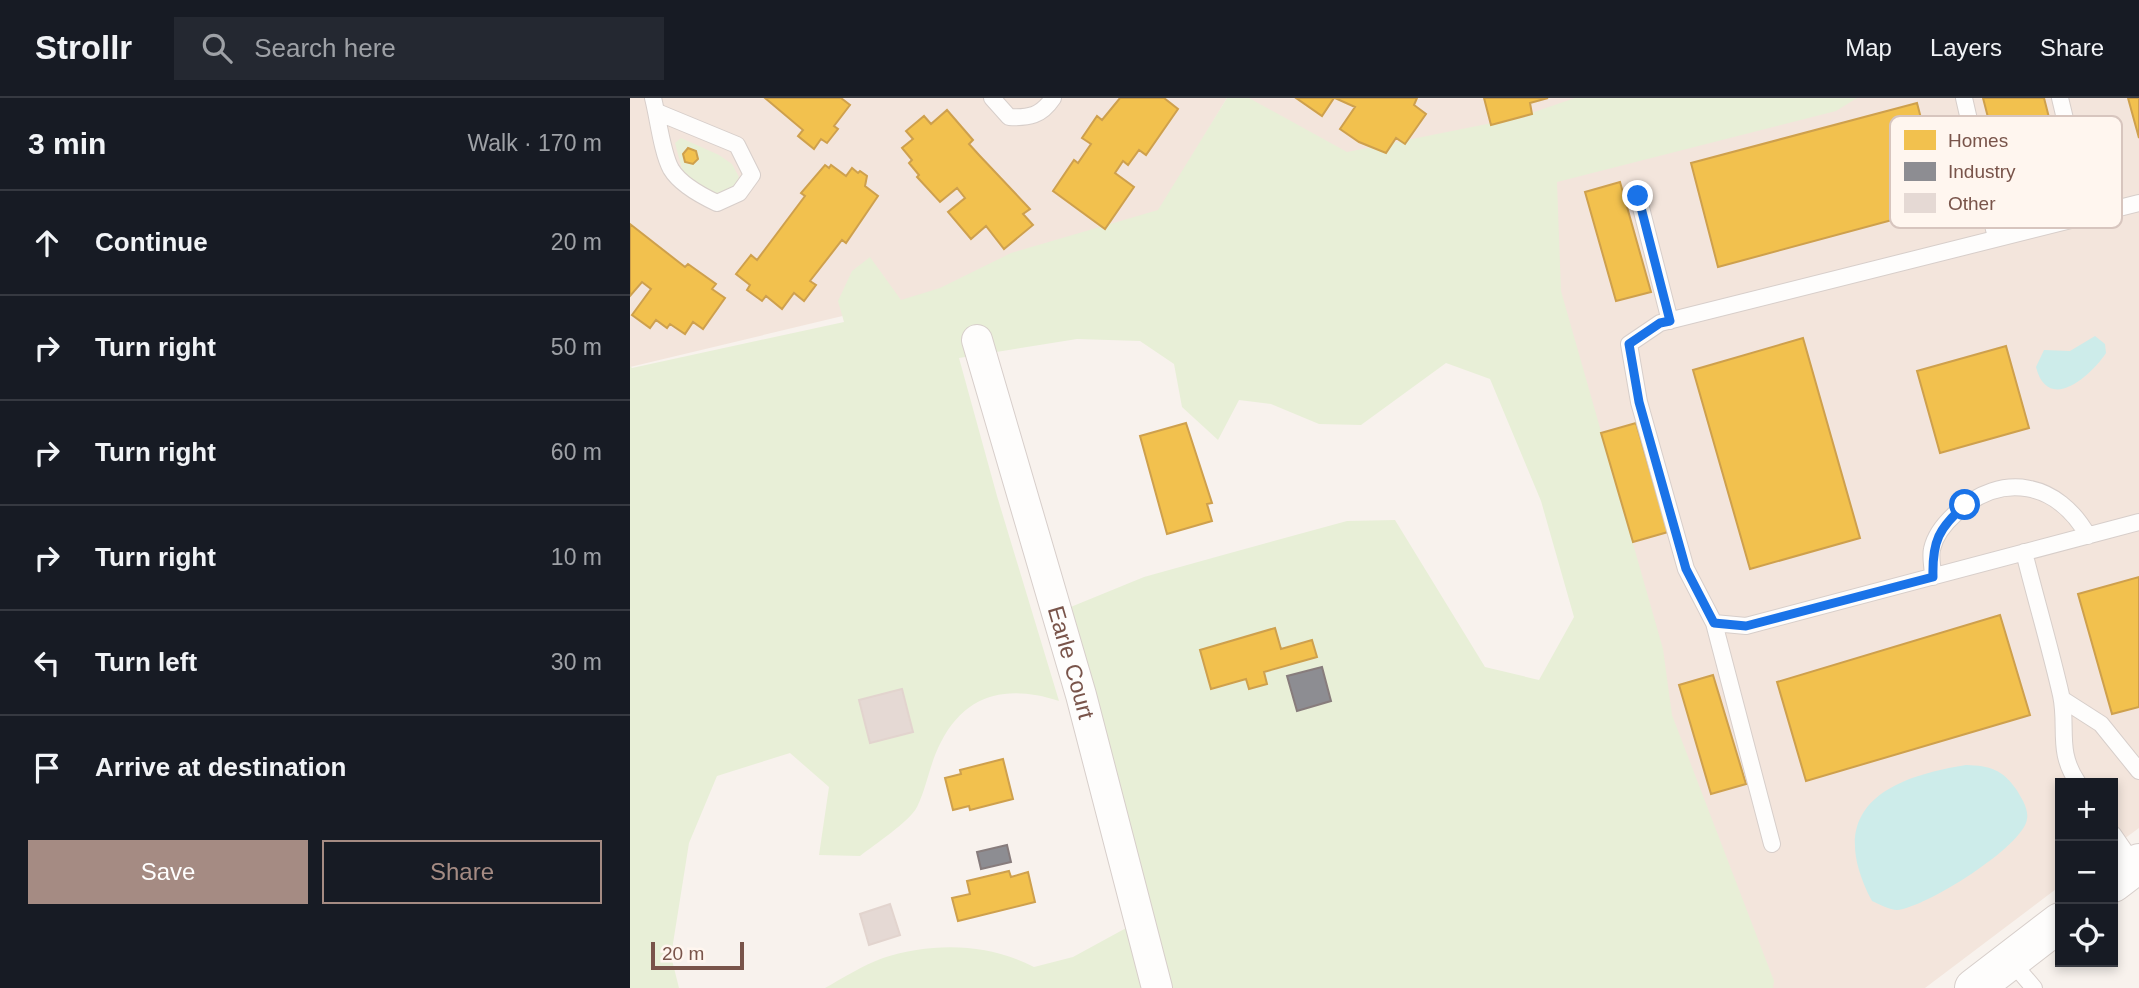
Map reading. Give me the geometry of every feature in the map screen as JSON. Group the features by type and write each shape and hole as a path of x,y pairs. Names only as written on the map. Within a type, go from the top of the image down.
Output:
{"street":[{"name":"Earle Court","path":"977,340 1081,695 1157,988"},
{"path":"1974,988 2022,974 2055,929"}],"lane":[{"path":"992,98 1009,117 1029,118 1043,111 1053,98"},
{"path":"1964,98 1968,116"},
{"path":"2060,98 2064,116"},
{"path":"655,105 737,145 752,175 739,193 717,203 686,184 671,169 655,105"},
{"path":"1638,196 1670,321"},
{"path":"1994,228 1996,238"},
{"path":"1772,844 1714,623 1686,569 1639,402 1629,344 1660,323 2036,228"},
{"path":"1933,577 1932,549 1945,523 1965,505 1986,493 2011,486 2037,489 2065,505 2088,536"},
{"path":"1714,623 1746,626 2139,522"},
{"path":"2024,552 2062,699 2062,746 2074,778"},
{"path":"2062,699 2101,724 2139,771"},
{"path":"2116,841 2129,870"}],"shaded area":[{"path":"630,98 1227,98 1139,245 630,367"},
{"path":"1242,98 2139,98 2139,828 2118,843 2118,778 2055,778 2055,890 1925,988 1742,988 1498,146 1334,184"}],"green space":[{"path":"1227,98 1249,98 1347,152 1517,118 1575,98 1857,98 1836,111 1557,182 1561,291 1663,649 1672,715 1774,981 1773,988 1157,988 1056,613 1144,577 1223,555 1347,521 1395,520 1485,667 1539,680 1574,617 1541,501 1490,379 1446,363 1361,425 1319,424 1271,404 1239,400 1218,440 1182,407 1174,364 1140,341 1077,339 959,358 997,496 1059,701 1041,696 1007,694 991,697 963,712 941,742 913,813 860,856 819,855 829,787 790,753 717,776 689,843 671,956 679,988 630,988 630,366 632,368 844,322 838,301 852,271 870,257 901,300 940,288 1011,253 1158,210"},
{"path":"681,138 719,155 732,164 739,177 730,192 711,195 683,173 675,143"},
{"path":"1128,927 1142,988 825,988 883,958 921,949 979,949 998,953 1034,967 1073,957"}],"water":[{"path":"2095,336 2105,344 2106,353 2090,372 2070,386 2059,389 2050,388 2042,381 2036,367 2044,350 2070,351"},
{"path":"1966,765 1995,770 2011,782 2027,811 2022,831 1992,859 1929,899 1897,910 1872,901 1859,870 1855,843 1859,821 1870,804 1888,790 1910,779"}],"building: Homes":[{"path":"765,98 841,98 850,105 834,126 838,129 827,143 821,139 814,149 798,136 803,130"},
{"path":"1120,98 1164,98 1178,109 1146,155 1139,150 1128,165 1123,161 1115,173 1134,187 1105,229 1053,191 1074,160 1078,163 1091,144 1082,138 1097,116 1102,120"},
{"path":"1296,98 1334,98 1322,116"},
{"path":"1335,98 1417,98 1414,105 1426,114 1405,144 1396,138 1386,153 1359,142 1340,129 1355,107"},
{"path":"1484,98 1548,98 1530,103 1532,114 1491,125"},
{"path":"1983,98 2044,98 2049,116 1988,116"},
{"path":"2128,98 2139,98 2139,138"},
{"path":"1917,103 1920,116 1890,116 1890,221 1718,267 1691,163"},
{"path":"947,110 973,140 969,144 1030,209 1023,214 1033,225 1004,249 986,226 971,239 948,212 965,198 957,188 940,202 917,177 919,175 909,163 912,160 902,148 913,139 906,131 924,116 931,124"},
{"path":"688,148 696,151 698,159 693,164 685,162 683,154"},
{"path":"825,165 829,168 831,165 846,176 852,168 858,173 860,171 867,176 865,186 878,196 846,243 842,240 810,281 816,285 804,301 794,293 782,309 766,296 762,301 747,290 750,285 736,274 751,255 757,260 805,196 801,193"},
{"path":"1620,182 1651,292 1616,301 1585,192"},
{"path":"630,224 685,267 688,264 716,284 712,289 725,298 703,329 693,322 685,334 670,324 667,328 656,320 650,328 632,315 651,289 642,282 630,296"},
{"path":"1803,338 1860,538 1750,569 1693,370"},
{"path":"2006,346 2029,428 1940,453 1917,371"},
{"path":"1186,423 1212,503 1207,504 1212,521 1167,534 1140,436"},
{"path":"1636,423 1668,532 1633,542 1601,433"},
{"path":"2139,577 2139,707 2112,714 2078,594"},
{"path":"2000,615 2030,715 1806,781 1777,682"},
{"path":"1275,628 1281,649 1312,640 1317,657 1264,672 1267,684 1249,689 1246,679 1211,689 1200,650"},
{"path":"1713,675 1746,784 1711,794 1679,685"},
{"path":"1003,759 1013,799 970,810 969,806 953,810 945,778 961,774 960,770"},
{"path":"1009,871 1011,877 1028,872 1035,902 958,921 952,898 970,894 967,881"}],"building: Industry":[{"path":"1322,667 1331,701 1297,711 1287,676"},
{"path":"1007,845 1011,862 981,869 977,852"}],"building: Other":[{"path":"902,689 913,732 870,743 859,700"},
{"path":"890,904 900,935 869,945 860,914"}],"route":[{"path":"1638,196 1670,321 1660,323 1629,344 1639,402 1686,569 1714,623 1746,626 1933,577 1932,549 1945,523 1965,505"}]}
